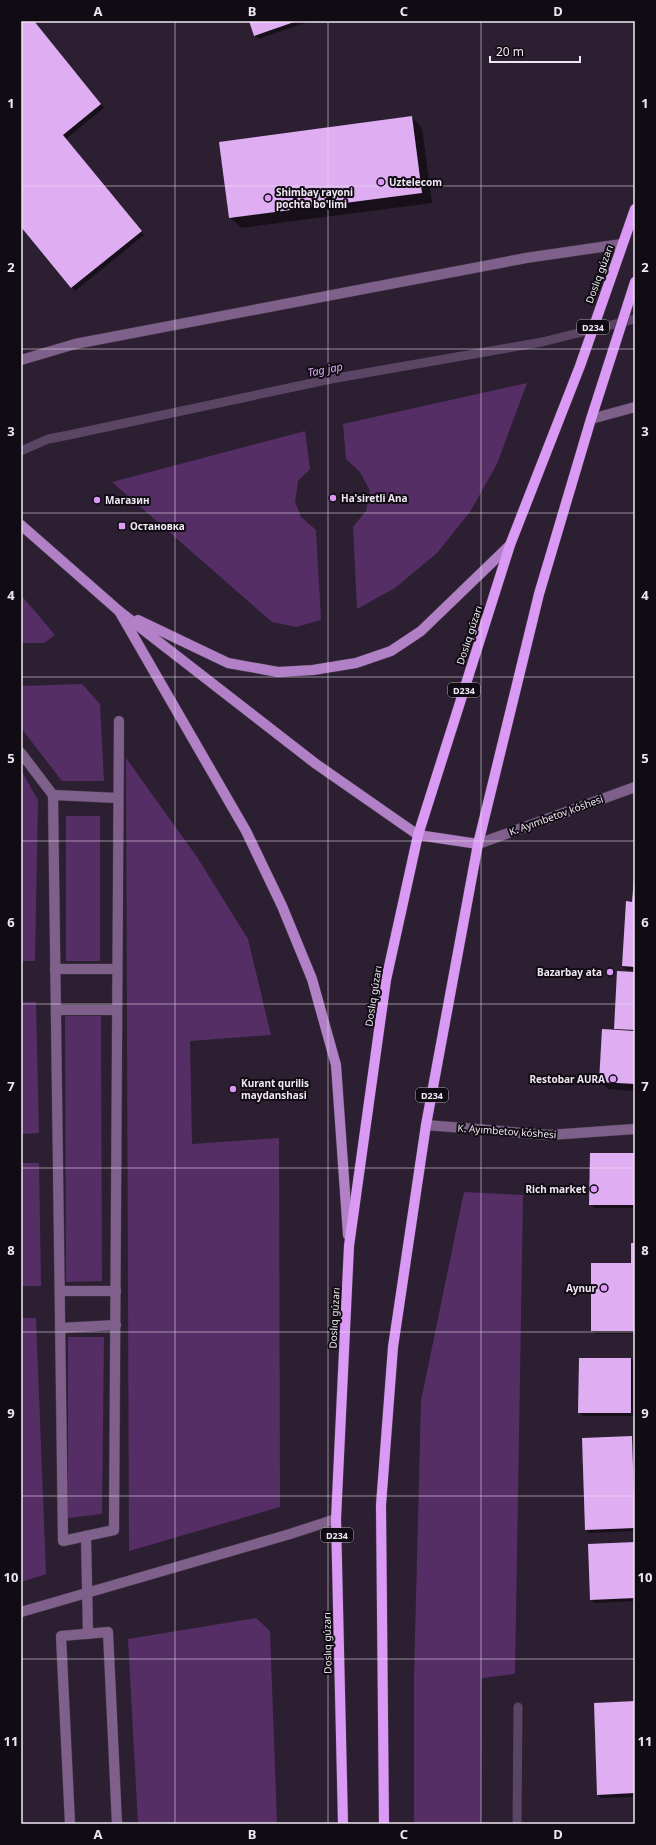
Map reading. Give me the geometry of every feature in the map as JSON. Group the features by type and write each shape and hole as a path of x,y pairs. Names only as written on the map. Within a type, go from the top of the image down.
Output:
{"main road":[{"name":"Doslıq gúzarı","path":"343,1824 336,1519 349,1246 386,980 418,836 510,545 580,366 635,209"},
{"name":"D234","path":"384,1824 381,1505 394,1347 426,1125 478,844 539,594 591,419 633,287"},
{"path":"21,525 120,611 316,764 418,836 478,844"},
{"path":"120,611 228,663 278,672 320,669 356,663 391,651 421,631 510,545"},
{"path":"120,611 246,831 282,906 312,978 336,1065 349,1246"}],"street":[{"path":"21,360 75,344 526,258 622,244"},
{"path":"591,419 635,407"},
{"path":"21,753 53,795 63,1541 114,1530 119,721"},
{"name":"K. Ayımbetov kóshesi","path":"478,844 635,787"},
{"path":"53,795 118,798"},
{"path":"55,968 117,969"},
{"path":"56,1010 117,1010"},
{"name":"K. Ayımbetov kóshesi","path":"426,1125 549,1135 635,1129"},
{"path":"60,1291 116,1291"},
{"path":"60,1328 116,1326"},
{"path":"21,1612 290,1534 336,1519"},
{"path":"86,1536 88,1634"},
{"path":"70,1824 61,1636 108,1632 117,1824"}],"shaded area":[{"path":"527,383 497,464 470,512 437,553 395,588 357,609 353,527 366,511 370,491 360,472 346,459 343,424"},
{"path":"305,431 310,469 298,481 295,502 301,517 316,530 321,620 296,627 272,622 112,482"},
{"path":"21,595 55,635 44,643 21,643"},
{"path":"82,684 100,704 104,781 62,781 21,728 21,686"},
{"path":"126,758 197,857 248,939 271,1035 190,1041 192,1144 279,1138 280,1507 129,1551"},
{"path":"21,770 38,800 35,961 21,961"},
{"path":"66,816 100,816 100,961 66,961"},
{"path":"21,1002 36,1002 39,1133 21,1134"},
{"path":"65,1016 101,1016 102,1281 66,1282"},
{"path":"21,1163 39,1163 41,1286 21,1286"},
{"path":"464,1192 523,1195 515,1674 482,1678 481,1824 414,1824 414,1676 421,1401"},
{"path":"21,1318 36,1318 46,1574 21,1582"},
{"path":"68,1337 104,1337 102,1514 68,1518"},
{"path":"256,1618 270,1631 277,1824 138,1824 128,1639"}],"building":[{"path":"21,21 34,21 101,104 63,135 142,231 71,288 21,227"},
{"path":"249,21 297,21 254,36"},
{"path":"412,116 422,193 229,218 219,142"},
{"path":"634,878 635,967 622,966 626,901 632,902"},
{"path":"617,971 635,972 635,1030 614,1029"},
{"path":"602,1029 635,1031 635,1084 599,1082"},
{"path":"590,1153 635,1153 635,1205 589,1205"},
{"path":"631,1243 635,1243 635,1331 591,1331 591,1263 631,1263"},
{"path":"579,1358 631,1358 631,1413 578,1413"},
{"path":"632,1436 635,1528 585,1530 582,1438"},
{"path":"635,1542 635,1598 590,1600 588,1544"},
{"path":"635,1701 635,1793 597,1795 594,1703"}],"waterway":[{"name":"Tag jap","path":"21,451 48,439 331,379 542,342 635,319"},
{"path":"517,1824 518,1707"}],"place":[{"name":"Uztelecom","path":"381,182"},
{"name":"Shimbay rayoni pochta bo'limi","path":"268,198"},
{"name":"Ha'siretli Ana","path":"333,498"},
{"name":"Магазин","path":"97,500"},
{"name":"Остановка","path":"122,526"},
{"name":"Bazarbay ata","path":"610,972"},
{"name":"Restobar AURA","path":"613,1079"},
{"name":"Kurant qurilis maydanshasi","path":"233,1089"},
{"name":"Rich market","path":"594,1189"},
{"name":"Aynur","path":"604,1288"}]}
